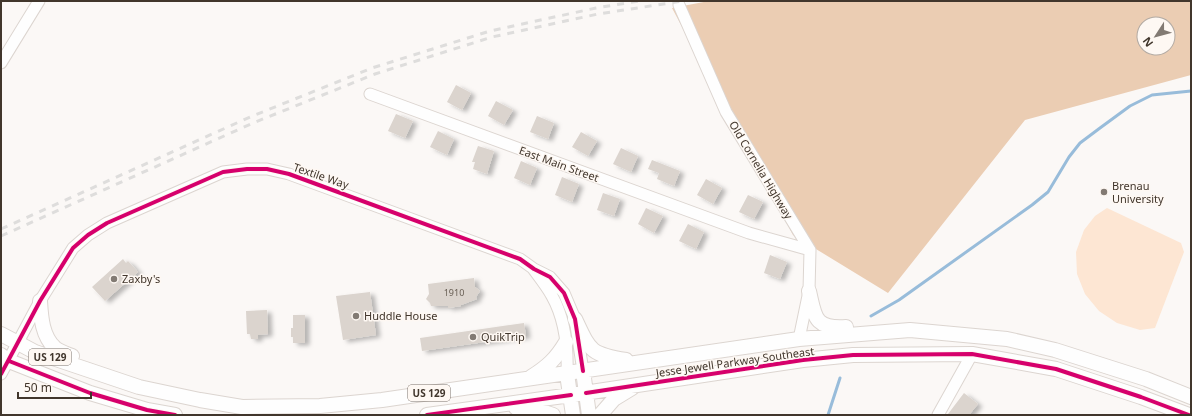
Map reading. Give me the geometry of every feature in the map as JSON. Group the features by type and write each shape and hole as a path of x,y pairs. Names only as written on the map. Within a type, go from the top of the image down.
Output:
{"main road":[{"path":"809,291 814,313 820,322 827,327 866,326 880,332"},
{"path":"40,301 41,318 44,331 50,343 57,349 74,357 84,368"},
{"path":"575,319 587,344 600,355 638,362"},
{"name":"Jesse Jewell Parkway Southeast","path":"1,334 35,352 139,387 242,407 320,406 382,400 799,339 910,330 962,334 1014,341 1055,350 1146,379 1191,397"},
{"path":"528,378 544,369 559,354 566,342"},
{"name":"Jesse Jewell Parkway Southeast","path":"427,415 571,396 803,360 853,355 972,354 1056,369 1141,397 1189,415"},
{"name":"US 129","path":"5,358 90,393 147,410 175,415"},
{"path":"584,371 589,415"},
{"path":"568,374 573,415"},
{"path":"600,415 614,399 635,385"},
{"name":"US 129","path":"494,406 541,410 553,415"}],"street":[{"path":"1,63 39,1"},
{"name":"Old Cornelia Highway","path":"679,5 726,112 810,250"},
{"name":"East Main Street","path":"370,94 749,233 810,250"},
{"name":"Textile Way","path":"1,374 5,358 17,343 40,301 73,248 88,235 107,223 223,172 247,169 267,169 289,174 520,259 534,269 550,277 564,293 575,319 584,371"},
{"path":"799,339 809,291 810,250"},
{"name":"Textile Way","path":"534,269 552,296 563,323 568,374"},
{"path":"938,415 972,354"}],"shaded area":[{"path":"709,1 1191,1 1191,75 1025,120 888,293 793,235 672,8"},
{"path":"1107,208 1181,243 1184,252 1155,328 1140,330 1117,323 1099,311 1085,294 1077,274 1076,252 1084,230 1095,216"}],"building":[{"path":"456,85 471,93 462,110 447,102"},
{"path":"496,101 513,110 504,125 488,116"},
{"path":"396,114 413,121 405,138 388,131"},
{"path":"537,116 554,123 548,139 530,132"},
{"path":"438,131 454,139 447,155 430,147"},
{"path":"581,132 597,141 588,156 572,147"},
{"path":"478,146 494,151 487,174 473,169 475,162 472,162"},
{"path":"621,148 638,156 631,172 613,164"},
{"path":"652,160 680,171 674,186 657,179 659,173 648,169"},
{"path":"521,161 537,168 530,185 514,178"},
{"path":"562,177 579,184 572,202 555,195"},
{"path":"706,179 722,188 713,204 697,195"},
{"path":"603,193 620,199 614,216 597,210"},
{"path":"748,195 763,202 754,219 739,212"},
{"path":"646,208 663,216 654,233 638,224"},
{"path":"688,224 704,232 696,249 679,241"},
{"path":"770,255 787,262 780,279 764,273"},
{"path":"123,259 126,263 128,261 138,272 105,301 92,287"},
{"path":"474,278 475,287 480,291 476,297 477,299 461,306 448,308 448,306 431,306 426,299 429,294 428,284"},
{"name":"Huddle House","path":"370,292 376,335 343,340 336,296"},
{"path":"267,310 268,334 258,335 258,339 251,339 250,334 247,334 246,311"},
{"path":"293,315 305,315 305,343 293,343 291,328 293,328"},
{"name":"QuikTrip","path":"524,323 526,336 422,351 420,338"},
{"path":"964,393 978,404 969,415 948,414"}],"waterway":[{"path":"871,316 899,300 1032,205 1048,192 1069,157 1080,143 1130,106 1152,95 1191,91"},
{"path":"828,415 840,378"}],"railway":[{"path":"1,229 250,117 372,68 490,31 596,8 639,1"},
{"path":"1,236 253,123 375,74 492,37 598,14 683,1"}],"cycle path":[{"path":"1,374 40,301 73,248 88,235 107,223 223,172 247,169 267,169 289,174 520,259 534,269 550,277 564,293 575,319 583,371"},
{"path":"586,393 803,360 853,355 972,354 1056,369 1141,397 1189,415"},
{"path":"9,361 90,393 147,410 175,415"},
{"path":"427,415 571,395"}],"place":[{"name":"Brenau University","path":"1104,192"},
{"name":"Zaxby's","path":"114,279"},
{"name":"Huddle House","path":"356,316"},
{"name":"QuikTrip","path":"473,337"}]}
